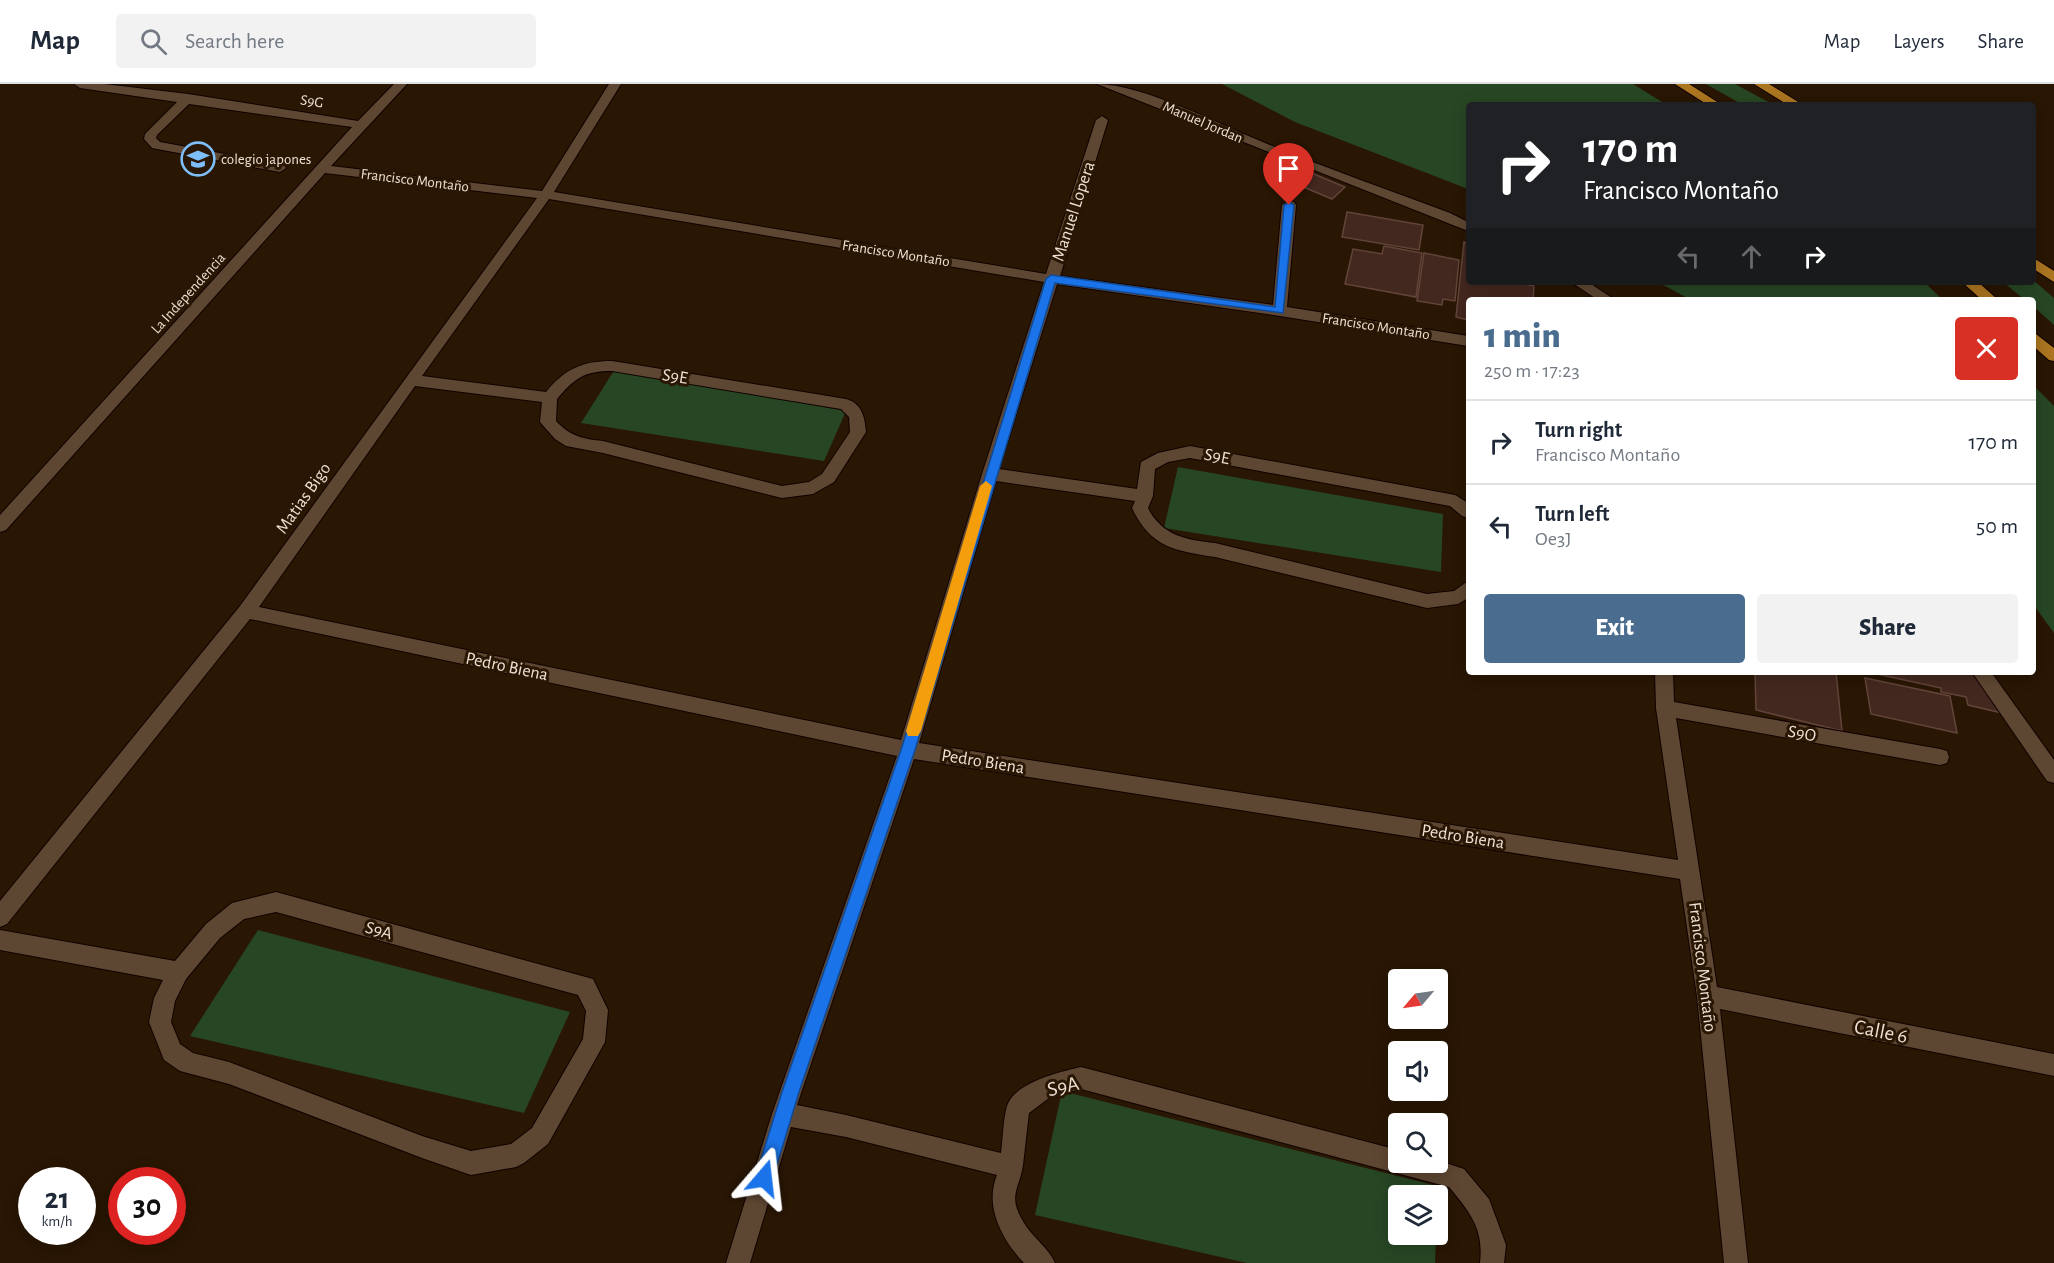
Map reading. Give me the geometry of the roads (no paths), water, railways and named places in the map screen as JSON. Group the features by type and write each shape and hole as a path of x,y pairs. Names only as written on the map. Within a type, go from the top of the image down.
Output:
{"main road":[{"path":"1681,84 1711,102"},
{"path":"1760,84 1792,102"},
{"path":"2036,264 2054,278"},
{"path":"1972,285 1987,297"},
{"path":"2036,340 2054,356"}],"street":[{"name":"S9G","path":"80,84 361,125"},
{"name":"La Independencia","path":"0,526 361,125 401,84"},
{"name":"Matias Bigo","path":"0,917 246,611 546,195 615,84"},
{"name":"Manuel Jordan","path":"1103,84 1466,226"},
{"path":"188,98 151,134 150,139 156,145 280,168"},
{"name":"Manuel Lopera","path":"738,1263 783,1114 908,750 990,474 1102,120"},
{"name":"Francisco Montaño","path":"322,169 546,195 1051,279 1280,311 1466,341"},
{"path":"1280,311 1289,205"},
{"path":"1583,285 1603,297"},
{"name":"S9E","path":"589,365 612,366 846,404 857,416 858,432 828,478 813,488 782,492 603,447 573,443 561,437 548,422 550,398 570,374 589,365"},
{"path":"411,380 550,398"},
{"name":"S9E","path":"1145,496 1147,466 1164,457 1190,452 1455,501 1466,510"},
{"path":"990,474 1145,496 1140,508 1145,521 1166,539 1181,546 1215,550 1427,601 1463,592"},
{"name":"Pedro Biena","path":"246,611 908,750 1691,871"},
{"name":"Francisco Montaño","path":"1664,675 1665,708 1708,996 1736,1263"},
{"path":"1983,675 2054,775"},
{"name":"S9O","path":"1665,708 1940,757"},
{"name":"S9A","path":"276,902 585,986 597,1010 594,1042 540,1136 516,1155 471,1163 422,1147 229,1072 188,1063 172,1053 160,1022 165,998 179,972 213,931 238,910 276,902"},
{"path":"0,940 179,972"},
{"name":"Calle 6","path":"1708,996 2054,1065"},
{"name":"S9A","path":"1043,1263 1035,1258 1008,1220 1003,1192 1011,1167 1018,1107 1043,1088 1081,1078 1388,1159"},
{"path":"783,1114 846,1126 1011,1167"},
{"name":"S9A","path":"1441,1173 1456,1177 1481,1207 1494,1245 1492,1263"}],"place":[{"name":"colegio japones","path":"198,159"}]}
